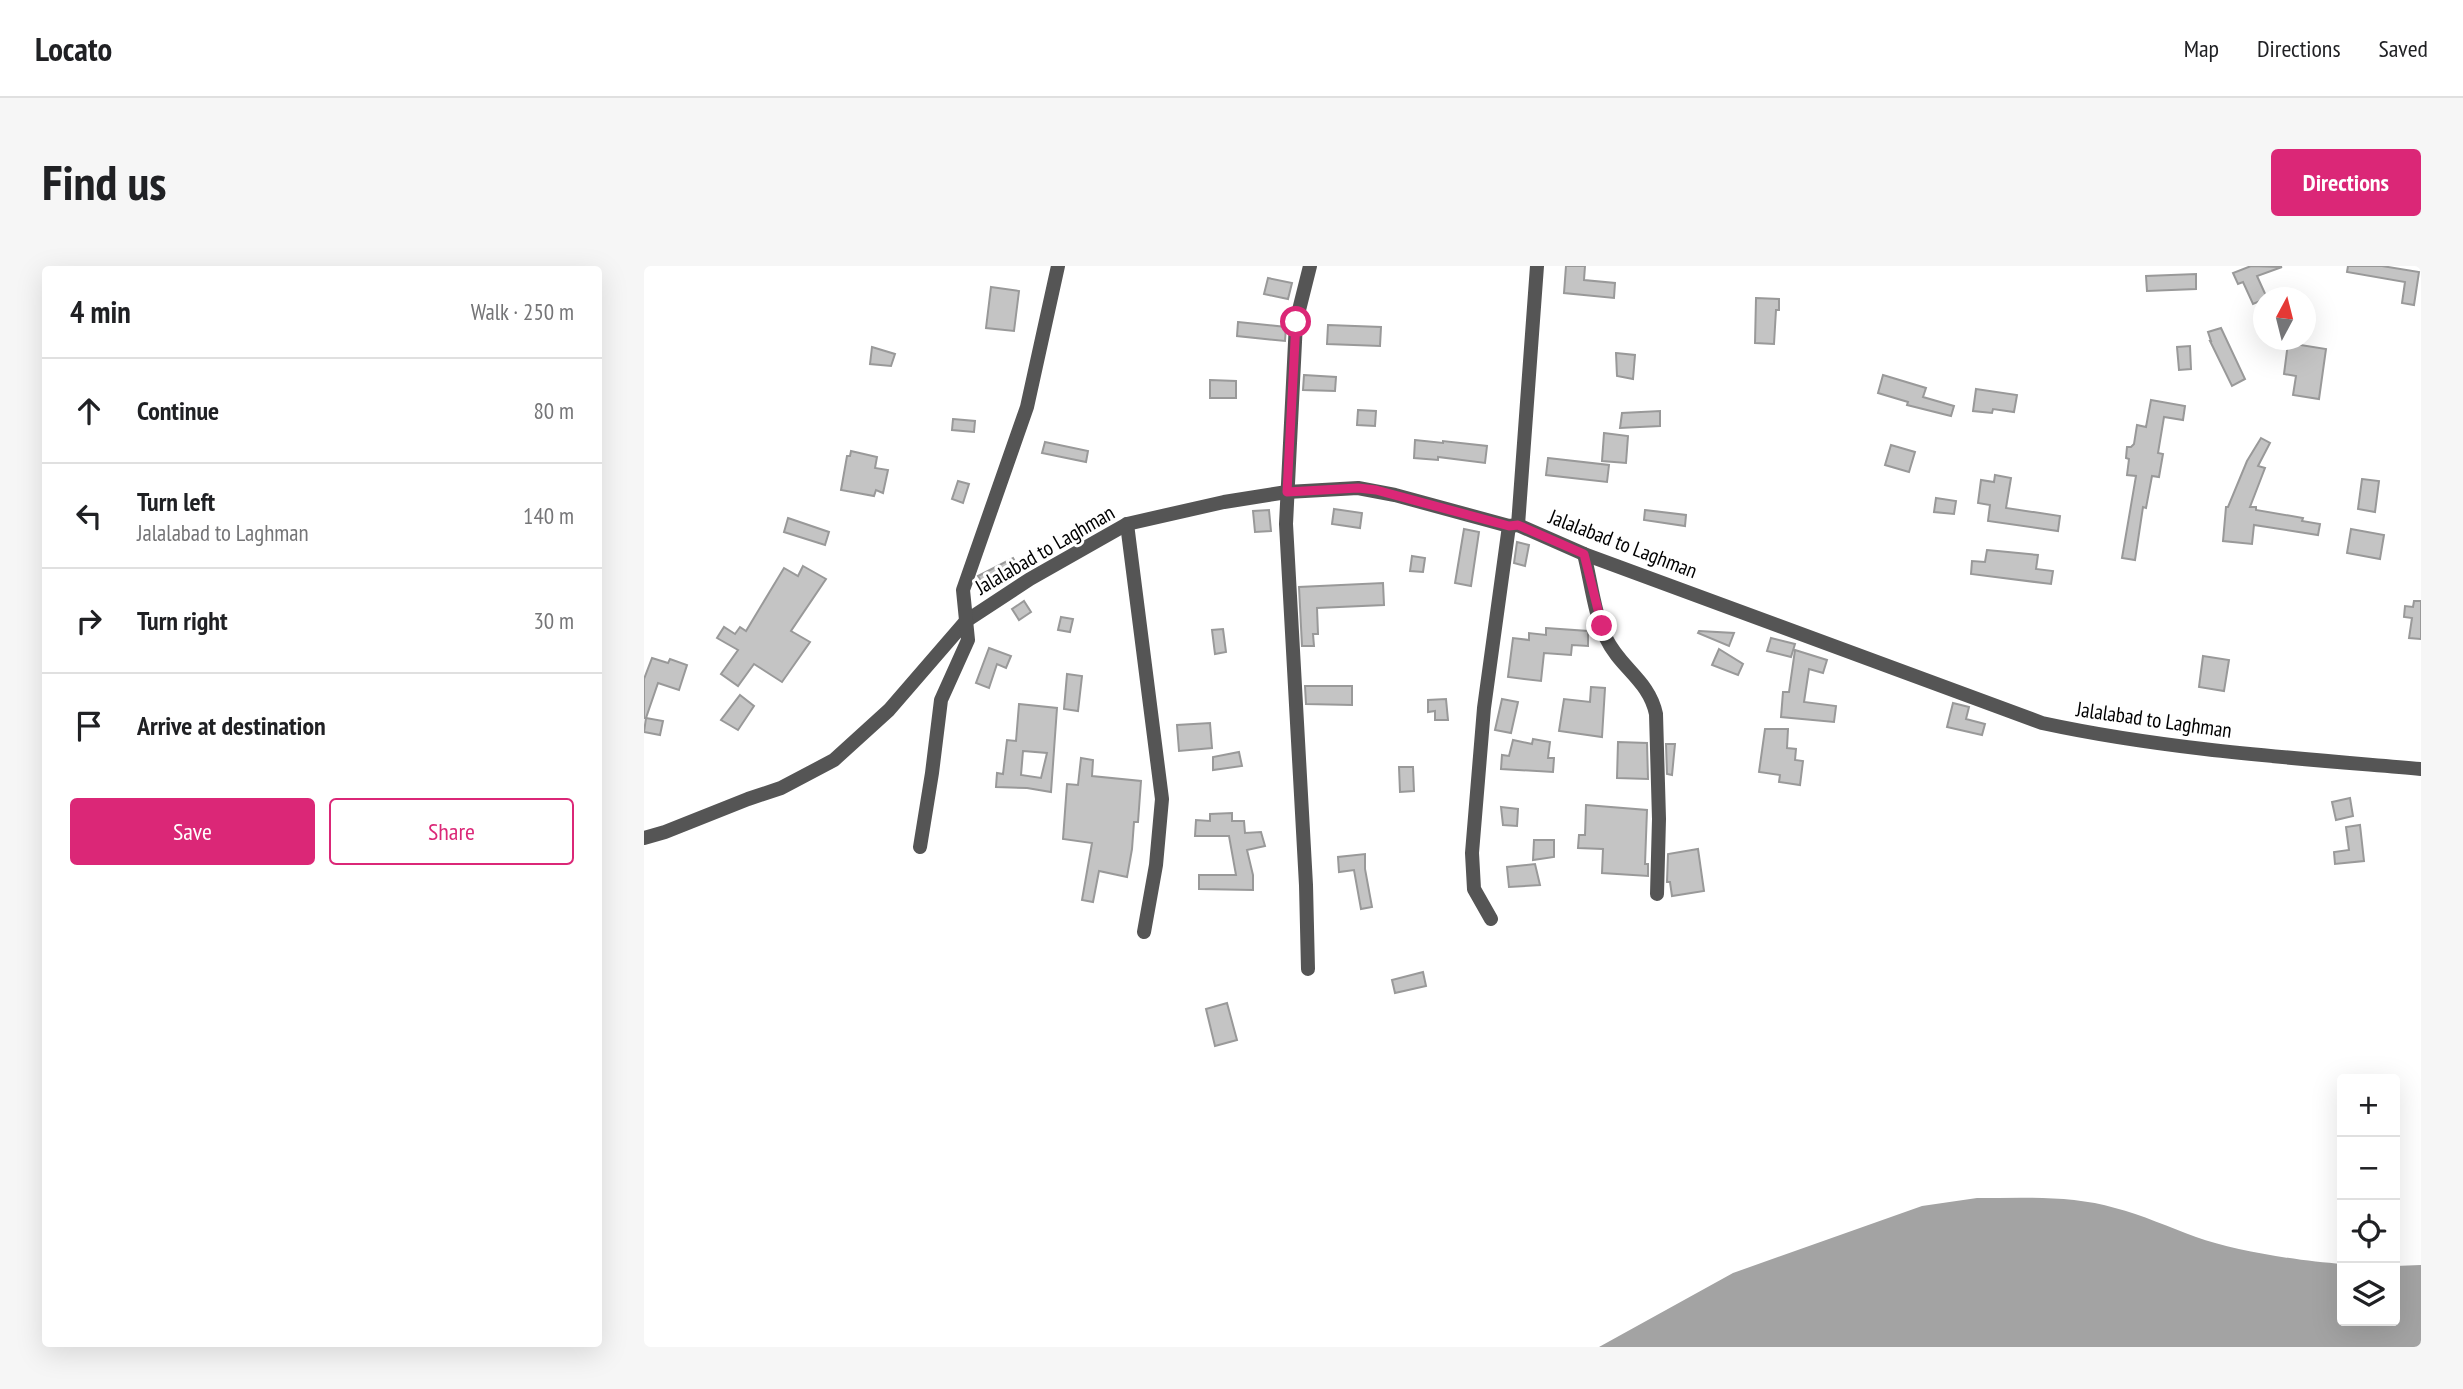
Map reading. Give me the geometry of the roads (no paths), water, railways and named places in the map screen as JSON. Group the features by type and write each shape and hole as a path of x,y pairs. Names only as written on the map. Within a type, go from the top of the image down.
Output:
{"street":[{"path":"920,847 940,700 968,640 963,590 1027,407 1058,266"},
{"path":"1308,969 1306,885 1286,524 1296,322 1310,266"},
{"path":"1491,919 1474,889 1472,853 1484,708 1514,526 1537,266"},
{"name":"Jalalabad to Laghman","path":"644,838 781,788 834,760 888,710 966,621 1030,579 1127,524 1224,502 1287,492 1358,488 1376,490 1514,526 2042,723 2094,735 2188,749 2421,769"},
{"path":"1127,524 1162,799 1156,865 1144,932"},
{"path":"1584,554 1606,639 1653,699 1656,714 1659,819 1657,894"}]}
